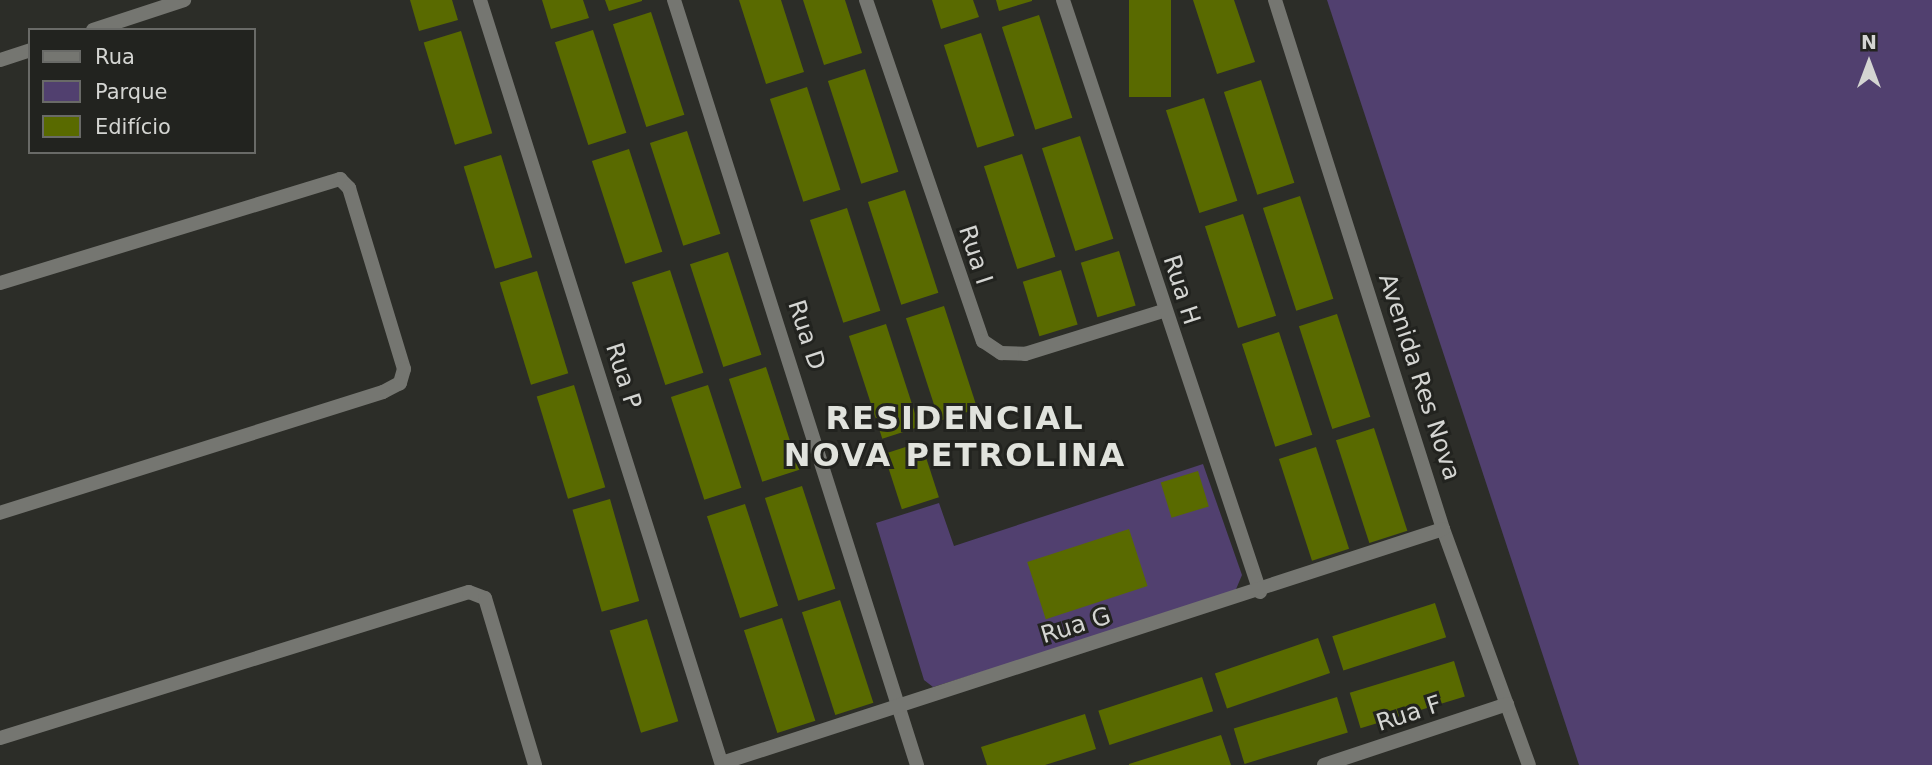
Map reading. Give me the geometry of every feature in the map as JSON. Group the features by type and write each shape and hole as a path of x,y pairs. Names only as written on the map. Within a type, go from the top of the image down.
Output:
{"street":[{"path":"99,28 184,0"},
{"name":"Rua P","path":"480,0 722,764"},
{"name":"Rua D","path":"674,0 918,765"},
{"name":"Rua I","path":"866,0 983,341 1002,353 1025,354 1163,311"},
{"name":"Rua H","path":"1063,0 1163,311 1260,592"},
{"name":"Avenida Res Nova","path":"1275,0 1443,529 1529,765"},
{"path":"0,60 28,51"},
{"path":"0,283 340,179 349,188 404,373 400,383 383,392 0,513"},
{"name":"Rua G","path":"722,764 1260,592 1443,529"},
{"path":"0,738 469,592 485,598 535,765"},
{"name":"Rua F","path":"1324,765 1507,705"}],"green space":[{"path":"1327,0 1932,0 1932,765 1579,765"},
{"path":"1203,464 1242,575 1234,594 933,687 924,680 876,523 939,503 954,546"}],"building":[{"path":"410,0 452,0 458,20 419,31"},
{"path":"542,0 583,0 589,18 551,29"},
{"path":"605,0 642,0 642,1 609,11"},
{"path":"739,0 781,0 804,72 766,84"},
{"path":"803,0 845,0 862,53 824,65"},
{"path":"932,0 973,0 979,17 941,29"},
{"path":"996,0 1032,0 1032,1 999,11"},
{"path":"1129,0 1171,0 1171,97 1129,97"},
{"path":"1193,0 1234,0 1255,62 1217,74"},
{"path":"651,12 684,115 646,127 613,24"},
{"path":"1039,15 1072,118 1035,130 1002,27"},
{"path":"593,30 626,133 588,145 555,42"},
{"path":"461,31 492,133 455,145 424,42"},
{"path":"981,33 1014,136 977,148 944,45"},
{"path":"865,69 898,172 861,184 828,81"},
{"path":"1261,80 1294,183 1257,195 1224,92"},
{"path":"807,87 840,190 803,202 770,99"},
{"path":"1204,98 1237,201 1199,213 1166,110"},
{"path":"687,131 720,234 683,246 650,143"},
{"path":"1080,136 1113,239 1075,251 1042,148"},
{"path":"629,149 662,252 625,264 592,161"},
{"path":"1022,154 1055,257 1017,269 984,166"},
{"path":"501,155 532,257 495,269 464,166"},
{"path":"905,190 938,293 901,305 868,202"},
{"path":"1300,196 1333,299 1296,311 1263,208"},
{"path":"847,208 880,311 843,323 810,220"},
{"path":"1243,214 1276,316 1238,328 1205,226"},
{"path":"1119,251 1136,306 1097,317 1081,263"},
{"path":"728,252 761,355 723,367 690,264"},
{"path":"670,270 703,373 665,385 632,282"},
{"path":"1061,270 1078,325 1039,336 1023,282"},
{"path":"537,271 568,373 531,385 500,282"},
{"path":"944,306 977,409 939,421 906,318"},
{"path":"1337,314 1370,417 1332,429 1299,326"},
{"path":"886,324 919,427 882,439 849,336"},
{"path":"1279,332 1312,435 1275,447 1242,344"},
{"path":"766,367 799,470 762,482 729,379"},
{"path":"574,385 605,487 568,499 537,396"},
{"path":"708,385 741,488 704,500 671,397"},
{"path":"1374,428 1407,531 1369,543 1336,440"},
{"path":"921,442 939,497 902,509 884,454"},
{"path":"1316,447 1349,549 1312,561 1279,459"},
{"path":"1198,471 1209,506 1172,518 1161,482"},
{"path":"802,486 835,589 798,601 765,498"},
{"path":"610,499 639,601 602,612 573,510"},
{"path":"745,504 778,606 740,618 707,516"},
{"path":"1129,529 1148,586 1046,619 1027,562"},
{"path":"840,600 873,703 835,715 802,612"},
{"path":"1435,603 1446,637 1343,671 1332,636"},
{"path":"782,618 815,721 777,733 744,630"},
{"path":"647,619 678,721 641,733 610,630"},
{"path":"1318,638 1330,673 1227,708 1215,673"},
{"path":"1454,661 1465,696 1361,728 1350,693"},
{"path":"1202,677 1213,711 1109,745 1098,711"},
{"path":"1337,697 1348,732 1245,764 1234,729"},
{"path":"1085,714 1096,749 1045,765 987,765 981,747"},
{"path":"1221,735 1231,765 1129,765 1129,764"}],"district":[{"name":"RESIDENCIAL NOVA PETROLINA","path":"955,438"}]}
